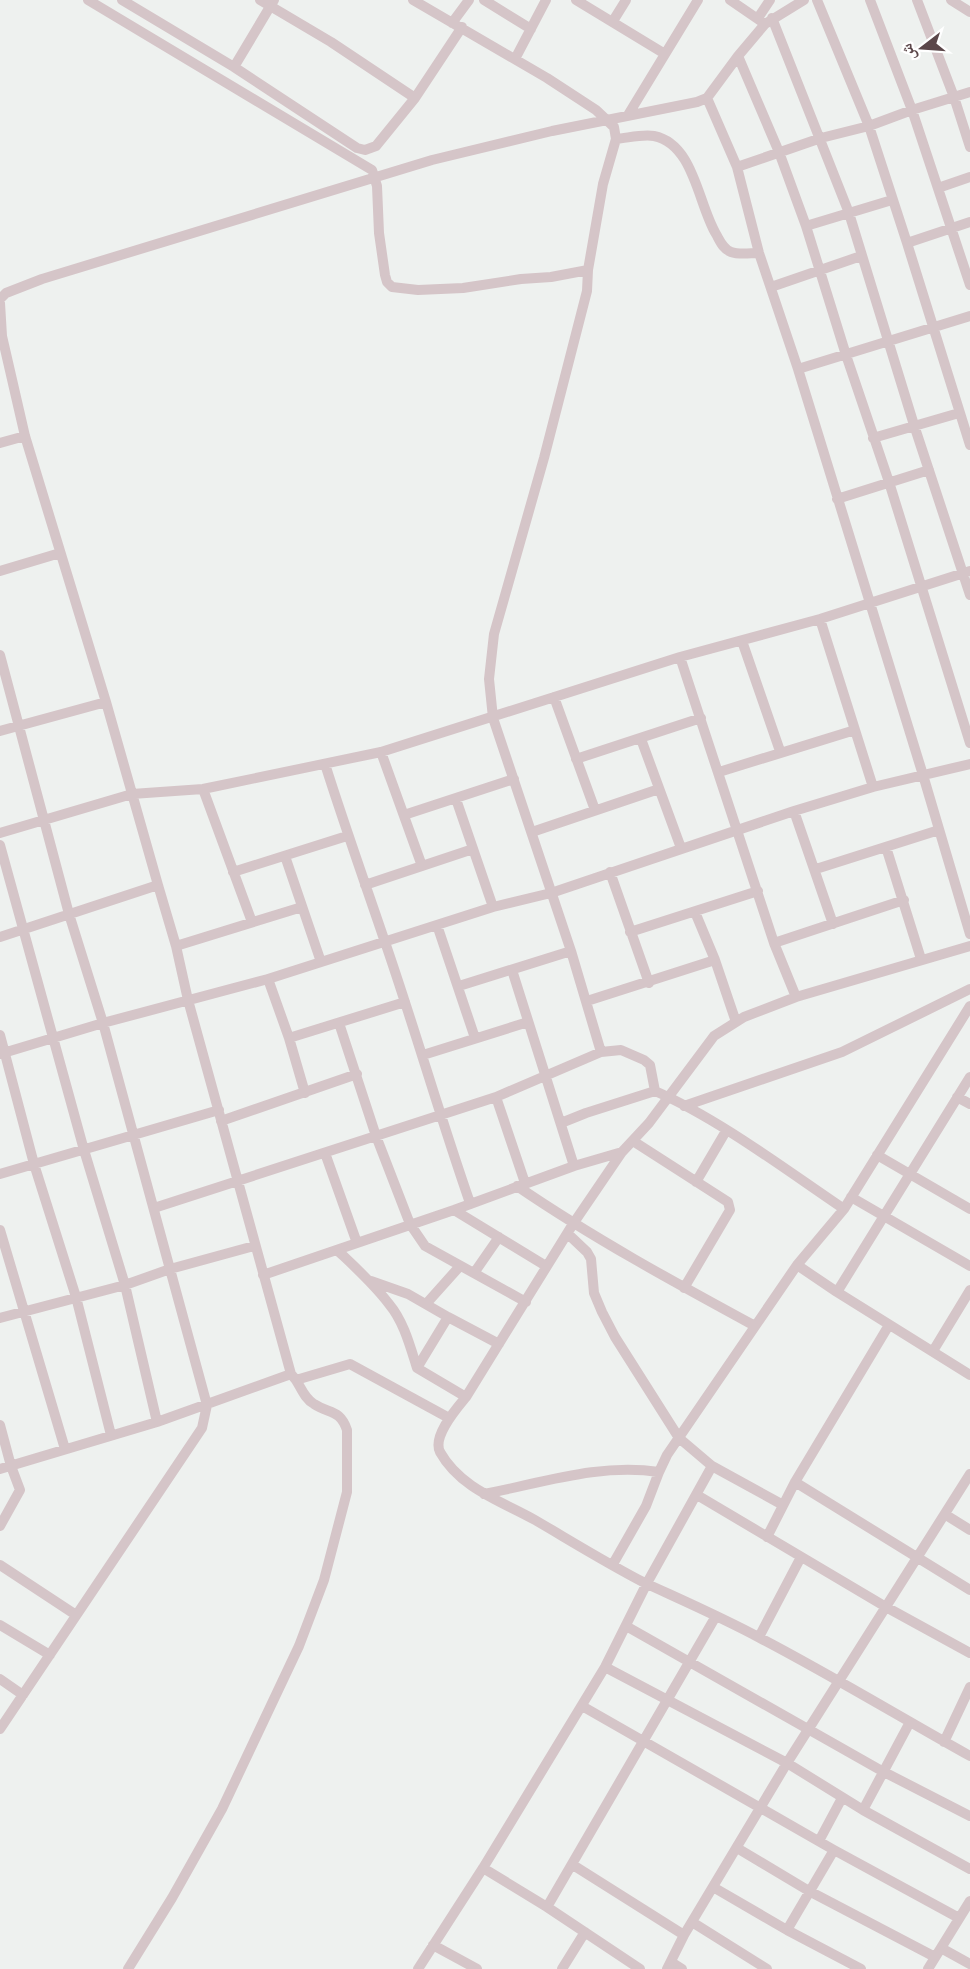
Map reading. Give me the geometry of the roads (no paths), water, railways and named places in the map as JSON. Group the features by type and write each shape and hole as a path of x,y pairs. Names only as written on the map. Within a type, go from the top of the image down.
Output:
{"street":[{"path":"88,0 368,166 375,178 385,275 387,282 392,286 418,290 463,288 588,270"},
{"path":"122,0 234,67 361,149 376,146 415,98 462,27"},
{"path":"260,0 272,3 415,98"},
{"path":"413,0 547,78 614,127 616,139 603,184 588,270 587,291 544,458 494,634 489,679 493,718 571,951 601,1052"},
{"path":"452,23 469,0"},
{"path":"484,0 531,29"},
{"path":"515,59 546,0"},
{"path":"576,0 664,54"},
{"path":"613,21 626,0"},
{"path":"628,116 698,0"},
{"path":"730,0 765,20 821,138 849,213 929,470 967,572 970,595"},
{"path":"128,1969 172,1898 230,1793 299,1646 333,1551 347,1492 347,1430 338,1414 310,1402 293,1377 254,1246 188,1000 176,946 106,702 4,366 0,301 6,293 42,279 460,152 697,102 707,98 765,20 770,0"},
{"path":"765,20 804,0"},
{"path":"817,0 868,126 908,243 970,445"},
{"path":"870,0 912,110 970,285"},
{"path":"918,0 970,147"},
{"path":"951,0 970,12"},
{"path":"234,67 272,3"},
{"path":"738,56 779,152 806,226 970,743"},
{"path":"737,167 821,138 868,126 970,92"},
{"path":"707,98 737,167 759,253 798,369 970,934"},
{"path":"616,139 648,135 674,144 690,170 712,228 723,247 738,254 759,253"},
{"path":"938,188 970,177"},
{"path":"806,226 892,200"},
{"path":"908,243 970,222"},
{"path":"771,287 861,256"},
{"path":"798,369 970,316"},
{"path":"873,438 959,413"},
{"path":"0,443 25,436"},
{"path":"837,499 929,470"},
{"path":"0,571 60,553"},
{"path":"0,833 132,794 203,789 381,752 680,657 820,619 967,572"},
{"path":"820,619 873,787"},
{"path":"742,641 780,751"},
{"path":"0,655 69,914 103,1023 207,1405 202,1428 0,1729"},
{"path":"680,657 774,943 796,997"},
{"path":"554,697 595,810"},
{"path":"0,731 106,702"},
{"path":"576,759 701,718"},
{"path":"719,772 780,751 855,730"},
{"path":"641,739 681,848"},
{"path":"381,752 422,866"},
{"path":"325,764 470,1203"},
{"path":"3,1053 103,1023 268,979 493,907 551,893 681,848 873,787 970,765"},
{"path":"404,815 514,779"},
{"path":"203,789 252,922"},
{"path":"532,832 659,789"},
{"path":"456,799 493,907"},
{"path":"794,811 816,869 833,924"},
{"path":"816,869 939,830"},
{"path":"233,872 347,836"},
{"path":"0,845 84,1150 125,1285 157,1422"},
{"path":"886,846 921,959"},
{"path":"365,885 473,849"},
{"path":"285,856 321,962"},
{"path":"609,872 649,983"},
{"path":"0,937 158,885"},
{"path":"630,932 758,891"},
{"path":"774,943 904,900"},
{"path":"176,946 302,907"},
{"path":"695,912 715,960 736,1022"},
{"path":"437,925 475,1038"},
{"path":"970,946 796,997 744,1017 709,1041 661,1108 622,1152 546,1266 466,1397 448,1418 438,1442 441,1452 474,1488 483,1494 506,1504 647,1583 759,1637 970,1756"},
{"path":"459,986 571,951"},
{"path":"587,1001 715,960"},
{"path":"512,970 574,1166"},
{"path":"268,979 305,1093"},
{"path":"684,1106 842,1052 970,989"},
{"path":"289,1038 405,1002"},
{"path":"613,1564 646,1506 659,1472 679,1438 797,1265 844,1209 970,1006"},
{"path":"423,1055 528,1022"},
{"path":"339,1023 376,1136 410,1224 425,1246 526,1302"},
{"path":"0,1035 34,1164 76,1297 111,1435"},
{"path":"154,1208 496,1097 601,1052 621,1050 644,1060 650,1065 655,1092"},
{"path":"0,1174 134,1135 220,1116 305,1093 357,1074"},
{"path":"837,1292 970,1077"},
{"path":"561,1123 655,1092 726,1131 844,1209"},
{"path":"496,1097 521,1184 570,1229 587,1252 591,1259 594,1293 602,1312 615,1337 679,1438 712,1466 783,1505"},
{"path":"957,1097 970,1104"},
{"path":"696,1182 726,1131"},
{"path":"633,1141 728,1202 730,1210 684,1288"},
{"path":"263,1275 454,1210 521,1184 622,1152"},
{"path":"325,1153 357,1243"},
{"path":"877,1155 970,1209"},
{"path":"851,1197 970,1266"},
{"path":"454,1210 546,1266"},
{"path":"570,1229 755,1326"},
{"path":"0,1230 65,1449"},
{"path":"474,1273 498,1237"},
{"path":"0,1318 125,1285 170,1269 254,1246"},
{"path":"337,1250 391,1305 406,1333 417,1368 466,1397"},
{"path":"797,1265 970,1375"},
{"path":"426,1304 460,1266"},
{"path":"368,1280 408,1294 499,1344"},
{"path":"933,1351 970,1290"},
{"path":"417,1368 448,1317"},
{"path":"766,1537 795,1482 889,1325"},
{"path":"5,1467 157,1422 293,1377 350,1364 448,1418"},
{"path":"0,1425 5,1467 20,1490 0,1526"},
{"path":"418,1969 483,1868 605,1667 647,1583 712,1466"},
{"path":"483,1494 588,1472 639,1469 659,1472"},
{"path":"682,1969 669,1966 684,1935 787,1763 970,1475"},
{"path":"795,1482 970,1590"},
{"path":"697,1495 886,1607 970,1653"},
{"path":"946,1515 970,1530"},
{"path":"759,1637 801,1557"},
{"path":"0,1566 76,1615"},
{"path":"547,1907 716,1616"},
{"path":"0,1625 50,1655"},
{"path":"626,1626 882,1771 970,1816"},
{"path":"605,1667 787,1763 842,1798 970,1869"},
{"path":"0,1679 23,1695"},
{"path":"944,1742 970,1687"},
{"path":"582,1706 834,1850 966,1910 928,1969"},
{"path":"863,1810 910,1722"},
{"path":"819,1841 842,1798"},
{"path":"737,1848 810,1891 938,1953 970,1964"},
{"path":"787,1930 834,1850"},
{"path":"573,1865 684,1935"},
{"path":"483,1868 547,1907 640,1969"},
{"path":"713,1887 861,1969"},
{"path":"692,1922 767,1969"},
{"path":"562,1969 585,1932"},
{"path":"433,1945 477,1969"}]}
